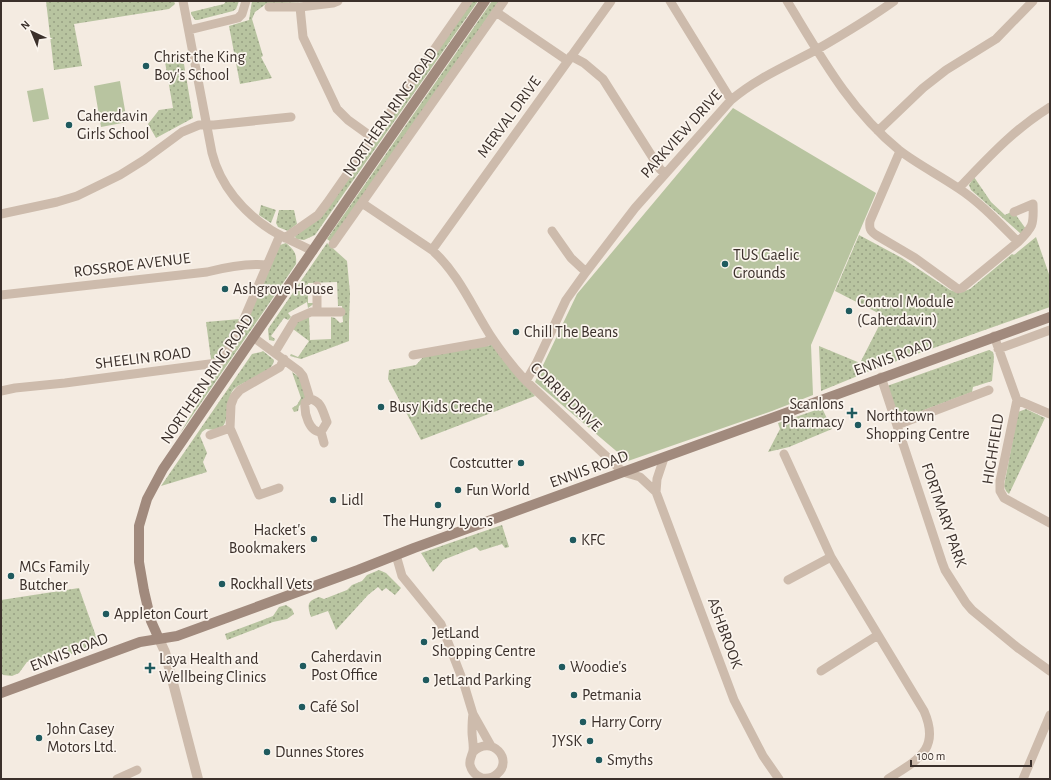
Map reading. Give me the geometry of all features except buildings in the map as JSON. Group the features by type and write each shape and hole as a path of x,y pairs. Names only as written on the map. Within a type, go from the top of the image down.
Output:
{"main road":[{"name":"NORTHERN RING ROAD","path":"159,639 151,621 139,562 139,526 147,499 163,469 485,1"},
{"name":"ENNIS ROAD","path":"1,693 140,642 177,636 261,607 396,555 664,458 881,377 1050,317"}],"street":[{"path":"183,1 206,124 217,170 227,188 255,218 283,236 313,252"},
{"path":"189,30 238,18 242,14 246,1"},
{"path":"269,7 300,7 338,1"},
{"path":"283,236 318,215 468,1"},
{"path":"333,244 504,1"},
{"name":"MERVAL DRIVE","path":"432,250 611,1"},
{"path":"670,1 731,100"},
{"path":"787,1 827,68 850,101 878,131 900,151 959,188 988,212 1018,242"},
{"name":"PARKVIEW DRIVE","path":"526,381 537,362 566,300 586,272 635,208 731,100 761,78 817,49 894,1"},
{"path":"878,131 903,105 928,83 996,39 1033,1"},
{"path":"300,7 302,37 337,109 348,120 373,138"},
{"path":"496,12 569,59 584,63 603,79 660,169 665,174"},
{"path":"959,188 1001,144 1030,119 1050,107"},
{"path":"1,214 57,202 77,196 130,169 182,132 200,125 214,125 291,117"},
{"path":"900,151 870,221 869,226 871,231 915,258 958,289 967,285 1027,233 1034,222 1037,202 1014,212"},
{"name":"CORRIB DRIVE","path":"362,203 432,250 442,259 461,286 492,338 526,381 623,472"},
{"path":"552,231 571,258 586,272"},
{"name":"SHEELIN ROAD","path":"1,391 14,388 65,383 217,363 221,361 237,335 267,265 283,236"},
{"name":"ROSSROE AVENUE","path":"1,295 207,272 244,265 267,265"},
{"path":"317,286 317,312"},
{"path":"274,352 295,319 310,312 341,312"},
{"path":"998,349 1050,330"},
{"name":"HIGHFIELD","path":"994,336 1017,400 1000,480 1000,491 1004,498 1050,523"},
{"path":"253,337 294,366 303,376 310,399"},
{"path":"413,355 486,342 492,338"},
{"path":"279,488 259,495 230,428 231,405 234,397 240,390 280,367 284,359"},
{"name":"FORTMARY PARK","path":"881,377 945,570 972,610 1050,671"},
{"path":"897,425 989,390"},
{"path":"310,399 305,403 304,409 312,428 316,432 321,432"},
{"path":"310,399 315,400 320,405 327,422 321,432 324,443"},
{"name":"HIGHFIELD","path":"1017,400 1050,414"},
{"path":"210,436 230,428"},
{"path":"784,454 831,556 924,711 929,722 931,730 928,746 923,754 899,776 888,779"},
{"name":"ASHBROOK","path":"664,458 657,479 656,492 734,700 764,756 779,779"},
{"name":"ASHBROOK","path":"623,472 640,477 656,492"},
{"path":"396,555 402,576 441,624 463,681 473,714 492,746 500,752 503,762 499,772 492,778 474,776 470,765 473,752 473,714"},
{"path":"788,580 831,556"},
{"path":"821,671 878,635"},
{"path":"159,639 165,652 198,779"},
{"path":"1023,779 1050,715"},
{"path":"473,752 481,746 492,746"},
{"path":"117,779 137,770"}],"green space":[{"path":"46,1 174,1 175,4 169,9 74,24 82,66 54,70"},
{"path":"226,1 239,1 236,9 233,11 198,20 195,20 191,14 191,12 224,4"},
{"path":"252,1 321,1 266,4 255,12 252,19 263,56 261,57 272,78 240,84 229,26 249,20"},
{"path":"470,1 478,1 315,235 304,240 296,239 295,236 321,217"},
{"path":"492,1 499,1 331,242 327,239"},
{"path":"173,58 184,64 193,118 156,138 148,124 159,110 173,108 165,62"},
{"path":"120,81 127,122 101,127 94,86"},
{"path":"43,88 49,119 33,122 27,91"},
{"name":"TUS Gaelic Grounds","path":"733,108 876,193 811,345 813,395 772,411 628,461 535,382 577,294"},
{"path":"974,177 991,202 1005,215 1013,211 1026,229 1021,234 971,190 969,185"},
{"path":"261,205 276,210 271,223 259,215"},
{"path":"279,210 294,210 297,224 288,231 278,227 276,223"},
{"path":"859,235 902,258 950,290 959,293 970,289 1012,254 1014,255 1036,237 1050,277 1050,307 877,368 821,391 819,346 860,363 884,316 835,291"},
{"path":"286,243 294,252 296,264 179,435 212,378 229,358 240,337 280,245"},
{"path":"327,243 347,261 350,293 349,341 301,359 290,356 291,354 298,357 309,341 293,329 298,321 309,317 310,340 331,339 331,317 335,318 340,323 343,322 342,306 338,306 337,282 308,283 308,303 315,303 308,308 307,302 288,313 291,317 288,320 284,318 271,336 275,339 274,341 269,340 268,329"},
{"path":"240,319 222,355 219,358 211,359 206,322"},
{"path":"492,345 535,396 421,440 388,379 389,370 416,365 425,355"},
{"path":"989,350 993,352 994,357 992,381 973,387 972,392 903,418 899,417 887,386"},
{"path":"263,351 274,360 271,367 261,375 234,389 229,401 224,425 215,430 206,429 200,436 207,453 203,462 207,472 161,486 252,354"},
{"path":"292,372 299,377 307,399 299,406 298,411 294,412 292,408 297,405 301,398"},
{"path":"822,408 832,429 789,447 768,452 780,429 778,423"},
{"path":"1026,409 1045,418 1009,494 1004,486 1018,412"},
{"path":"502,525 509,547 505,548 502,544 480,551 476,547 443,560 433,572 421,553"},
{"path":"379,570 386,573 401,588 395,595 386,588 382,591 378,587 368,595 336,630 328,611 311,617 309,604 312,600 319,597 324,599 347,590 352,585 362,581 367,575"},
{"path":"79,588 98,642 69,655 57,652 27,662 19,673 12,676 3,675 1,672 1,600"},
{"path":"286,605 292,609 294,614 287,619 273,622 227,640 225,634 273,616 279,607"}],"place":[{"name":"Christ the King Boy's School","path":"146,66"},
{"name":"Caherdavin Girls School","path":"69,125"},
{"name":"TUS Gaelic Grounds","path":"725,264"},
{"name":"Ashgrove House","path":"225,289"},
{"name":"Control Module (Caherdavin)","path":"849,311"},
{"name":"Chill The Beans","path":"516,332"},
{"name":"Busy Kids Creche","path":"381,407"},
{"name":"Scanlons Pharmacy","path":"852,413"},
{"name":"Northtown Shopping Centre","path":"858,425"},
{"name":"Costcutter","path":"521,463"},
{"name":"Fun World","path":"458,490"},
{"name":"Lidl","path":"333,500"},
{"name":"The Hungry Lyons","path":"438,505"},
{"name":"Hacket's Bookmakers","path":"314,539"},
{"name":"KFC","path":"573,540"},
{"name":"MCs Family Butcher","path":"11,576"},
{"name":"Rockhall Vets","path":"222,584"},
{"name":"Appleton Court","path":"106,614"},
{"name":"JetLand Shopping Centre","path":"424,642"},
{"name":"Caherdavin Post Office","path":"303,666"},
{"name":"Woodie's","path":"562,667"},
{"name":"Laya Health and Wellbeing Clinics","path":"150,668"},
{"name":"JetLand Parking","path":"426,680"},
{"name":"Petmania","path":"574,695"},
{"name":"Café Sol","path":"302,707"},
{"name":"Harry Corry","path":"583,722"},
{"name":"John Casey Motors Ltd.","path":"39,738"},
{"name":"JYSK","path":"590,741"},
{"name":"Dunnes Stores","path":"267,752"},
{"name":"Smyths","path":"599,760"}]}
